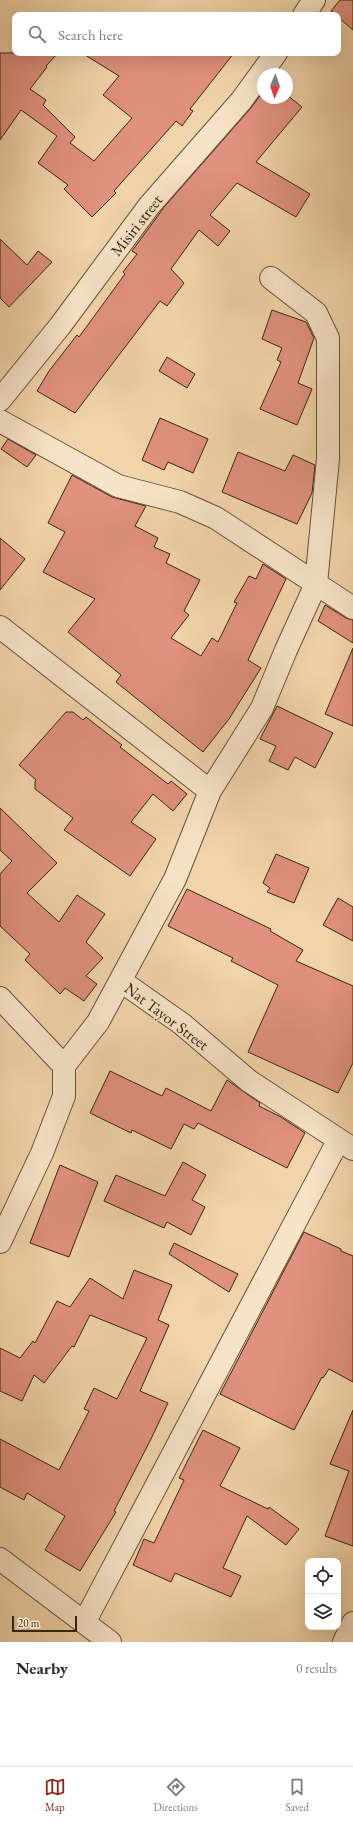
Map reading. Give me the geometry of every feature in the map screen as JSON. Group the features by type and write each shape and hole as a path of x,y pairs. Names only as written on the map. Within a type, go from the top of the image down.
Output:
{"street":[{"path":"306,12 314,0"},
{"name":"Misiri street","path":"0,400 60,326 150,206 241,101 274,56"},
{"path":"121,981 175,879 210,791 262,708 316,584 328,459 328,338 316,314 271,278"},
{"path":"0,421 118,486 180,502 216,518 353,608"},
{"path":"0,627 210,791"},
{"name":"Nat Tayor Street","path":"64,1066 98,1022 121,981 182,1024 249,1081 346,1145"},
{"path":"0,998 64,1066 64,1096 42,1153 0,1242"},
{"path":"85,1621 346,1145"},
{"path":"0,1558 85,1621 110,1642"},
{"path":"344,1642 353,1623"}],"building":[{"path":"340,0 353,0 353,30 341,20 341,12 331,11"},
{"path":"0,53 12,53 12,56 55,56 46,66 47,67 30,89 46,100 43,105 75,137 70,143 94,161 132,118 103,95 119,76 87,56 232,56 190,109 193,111 182,126 176,121 114,191 116,193 92,217 64,189 68,185 38,163 57,136 21,110 0,140"},
{"path":"257,100 257,104 293,104 293,100 302,107 256,162 310,194 296,217 237,183 210,215 230,231 218,246 199,230 171,269 184,283 167,306 160,301 75,413 37,391 49,371 77,335 79,337 125,274 123,272 137,254 132,251 165,206"},
{"path":"0,239 27,265 38,251 52,262 9,307 0,298"},
{"path":"272,310 306,322 314,338 298,383 312,389 297,425 260,409 281,362 277,360 282,348 262,339"},
{"path":"167,357 195,374 187,388 159,371"},
{"path":"160,418 208,439 193,473 168,462 164,470 142,460"},
{"path":"8,439 36,455 27,467 1,449"},
{"path":"238,452 285,471 293,455 315,465 312,493 297,524 222,492"},
{"path":"72,475 112,497 146,506 135,526 158,538 154,547 170,554 166,563 200,580 184,611 189,615 171,638 201,656 212,638 218,642 237,603 234,602 249,576 256,579 263,564 286,579 248,660 261,668 229,719 203,752 116,682 121,675 68,632 95,599 43,572 65,532 48,523"},
{"path":"0,538 25,559 0,590"},
{"path":"325,605 346,618 353,620 353,643 318,621"},
{"path":"353,648 353,726 325,714"},
{"path":"277,706 333,733 315,768 295,757 288,770 269,761 276,746 260,739"},
{"path":"66,712 73,712 83,720 86,717 122,745 120,747 168,784 171,781 187,794 173,811 153,794 131,822 156,839 130,876 64,830 73,818 35,789 36,780 19,765"},
{"path":"0,808 57,863 27,893 59,922 77,895 105,914 86,942 103,958 86,976 97,984 84,1001 65,988 60,994 25,960 30,954 0,926 0,874 12,861 0,850"},
{"path":"276,854 309,868 294,903 267,892 270,888 263,883"},
{"path":"187,889 271,929 270,931 303,950 296,961 353,986 353,1063 338,1093 248,1052 278,985 231,961 233,958 168,926"},
{"path":"338,898 353,907 353,941 323,925"},
{"path":"110,1071 162,1096 166,1088 211,1111 227,1080 260,1103 259,1106 281,1117 305,1133 287,1168 198,1123 194,1129 184,1124 171,1149 132,1130 131,1133 90,1113"},
{"path":"183,1162 206,1175 192,1200 205,1207 191,1235 167,1222 164,1228 104,1201 116,1175 165,1196"},
{"path":"60,1165 98,1182 69,1257 30,1243"},
{"path":"304,1232 353,1256 353,1382 329,1369 323,1378 322,1377 294,1430 220,1394"},
{"path":"174,1243 238,1274 229,1292 169,1254"},
{"path":"134,1270 172,1285 158,1320 169,1325 140,1391 168,1403 114,1511 116,1512 80,1571 45,1550 65,1516 27,1493 24,1500 0,1487 0,1439 59,1470 89,1411 84,1409 94,1388 117,1399 147,1338 90,1315 74,1347 72,1346 44,1383 34,1375 22,1401 0,1391 0,1348 20,1358 33,1341 35,1343 57,1301 70,1307 90,1278 123,1299"},
{"path":"353,1410 353,1546 325,1536 349,1471 330,1464"},
{"path":"203,1430 240,1448 220,1486 268,1509 269,1507 299,1529 286,1545 247,1516 223,1568 241,1576 231,1597 175,1573 171,1582 133,1565 144,1539 154,1543 184,1480 179,1478"}]}
